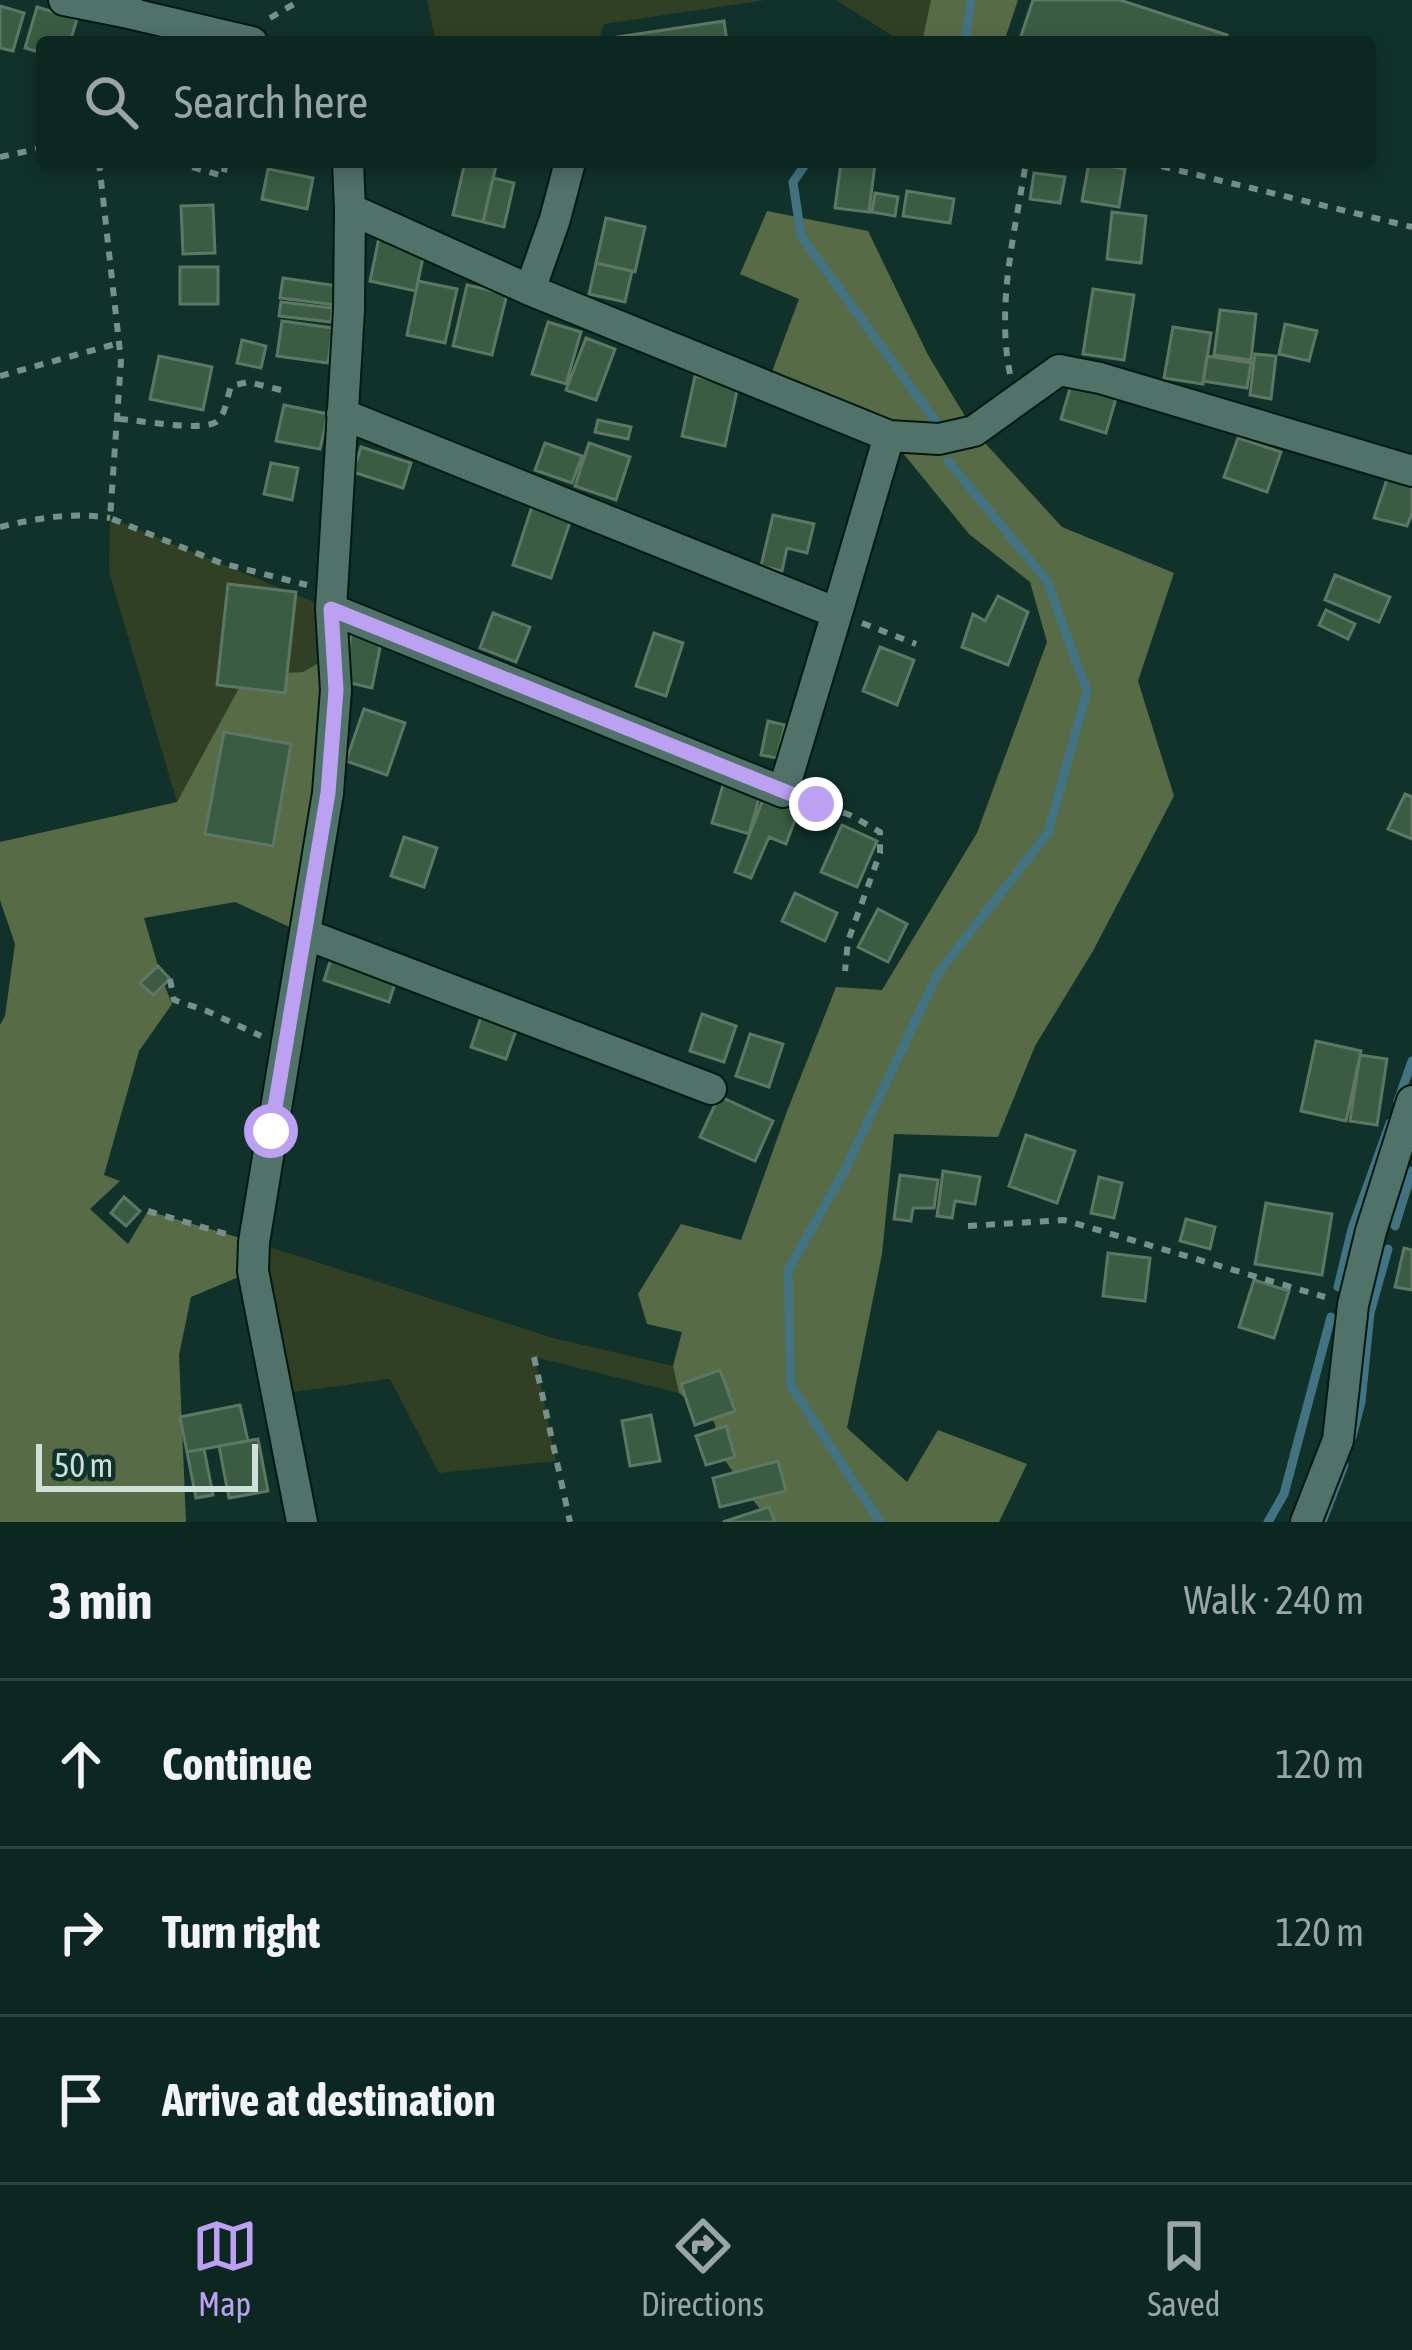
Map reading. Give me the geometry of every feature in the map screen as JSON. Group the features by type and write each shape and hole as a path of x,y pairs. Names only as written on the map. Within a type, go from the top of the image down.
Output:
{"street":[{"path":"64,0 125,6 231,36"},
{"path":"302,1522 254,1270 254,1242 328,793 334,729 332,600 349,310 348,168"},
{"path":"530,290 568,168"},
{"path":"350,209 530,290 889,436 939,439 974,431 1060,370 1412,471"},
{"path":"342,413 836,613"},
{"path":"332,600 782,792 889,436"},
{"path":"305,934 711,1088"},
{"path":"1306,1522 1338,1440 1353,1305 1412,1101"}],"path":[{"path":"0,157 36,149"},
{"path":"100,168 119,343 110,518"},
{"path":"196,168 223,176 225,168"},
{"path":"1016,401 1004,345 1005,303 1025,168"},
{"path":"1169,168 1412,226"},
{"path":"0,376 119,343"},
{"path":"118,419 214,424 222,417 231,386 248,382 281,390"},
{"path":"0,527 85,514 110,518 221,563 332,600"},
{"path":"836,613 916,644"},
{"path":"782,792 850,815 880,832 880,853 848,941 845,970"},
{"path":"170,979 174,1000 256,1036 287,1036"},
{"path":"148,1211 254,1242"},
{"path":"968,1226 1064,1220 1353,1305"},
{"path":"534,1357 570,1522"}],"green space":[{"path":"427,0 765,0 604,24 600,36 435,36"},
{"path":"836,0 931,0 923,36 893,36"},
{"path":"931,0 1018,0 1006,36 923,36"},
{"path":"767,211 868,231 928,355 974,431 1062,527 1174,573 1138,681 1174,796 1093,951 1035,1046 998,1137 894,1134 882,1254 847,1428 907,1482 938,1430 1027,1464 999,1522 769,1522 726,1462 714,1422 679,1393 673,1366 682,1332 647,1324 638,1294 681,1224 741,1240 836,987 882,990 977,833 1047,642 1030,582 969,534 889,436 767,385 799,299 740,274"},
{"path":"110,518 331,609 334,654 303,672 246,675 177,802 109,572"},
{"path":"334,654 305,934 235,902 144,918 158,966 141,983 153,995 164,984 172,1004 139,1051 104,1175 120,1181 90,1209 128,1244 148,1211 254,1242 253,1271 191,1297 179,1355 186,1522 0,1522 0,1025 15,944 0,900 0,842 177,802 246,675 303,672"},
{"path":"254,1242 553,1338 673,1366 679,1393 535,1357 556,1461 439,1473 390,1379 277,1394"}],"building":[{"path":"1033,0 1120,0 1227,35 1227,36 1021,36"},
{"path":"0,6 24,13 13,51 0,48"},
{"path":"37,7 77,19 72,36 36,36 36,51 25,48"},
{"path":"724,21 726,36 624,36"},
{"path":"464,168 496,168 483,222 453,215"},
{"path":"840,168 874,168 869,212 835,208"},
{"path":"1088,168 1125,169 1119,207 1082,201"},
{"path":"268,169 313,178 307,209 262,199"},
{"path":"1034,173 1065,177 1060,203 1030,199"},
{"path":"493,178 514,183 504,227 483,222"},
{"path":"907,191 954,199 950,223 903,216"},
{"path":"875,193 898,197 895,216 872,212"},
{"path":"213,205 215,253 183,254 181,206"},
{"path":"1112,212 1146,216 1141,263 1107,259"},
{"path":"606,218 645,227 635,272 596,263"},
{"path":"380,233 426,243 416,291 370,281"},
{"path":"596,263 632,271 625,302 589,294"},
{"path":"180,267 218,267 218,304 180,304"},
{"path":"283,278 338,286 336,305 280,298"},
{"path":"418,281 457,289 445,343 407,335"},
{"path":"467,285 507,294 492,355 453,346"},
{"path":"1093,289 1134,295 1124,360 1083,354"},
{"path":"281,302 333,308 331,322 279,316"},
{"path":"1220,310 1256,314 1251,360 1214,355"},
{"path":"282,321 333,328 328,363 277,356"},
{"path":"548,322 581,332 566,384 532,374"},
{"path":"1285,324 1317,331 1309,361 1279,354"},
{"path":"1173,327 1211,333 1203,384 1164,378"},
{"path":"586,338 615,349 596,400 566,390"},
{"path":"242,340 266,346 261,368 237,363"},
{"path":"1255,354 1276,356 1271,399 1250,395"},
{"path":"159,356 212,367 203,410 150,399"},
{"path":"1207,356 1251,363 1247,388 1203,381"},
{"path":"695,376 738,386 725,446 682,436"},
{"path":"1071,385 1116,398 1106,433 1061,419"},
{"path":"284,405 328,414 320,449 276,441"},
{"path":"598,420 631,427 628,439 595,432"},
{"path":"1238,438 1281,452 1267,492 1224,477"},
{"path":"545,443 582,456 572,483 535,470"},
{"path":"589,443 630,457 616,500 575,486"},
{"path":"361,447 411,463 403,488 353,472"},
{"path":"271,463 298,468 292,500 264,494"},
{"path":"1388,476 1412,484 1407,526 1374,518"},
{"path":"532,506 571,519 551,578 513,565"},
{"path":"773,515 814,524 807,553 787,548 782,571 761,566"},
{"path":"1335,575 1390,597 1379,622 1325,600"},
{"path":"228,584 296,592 285,693 217,685"},
{"path":"998,596 1028,612 1008,665 962,647 973,614 985,621"},
{"path":"1326,610 1355,624 1348,639 1319,625"},
{"path":"493,613 530,627 516,662 480,648"},
{"path":"353,626 383,633 372,688 342,681"},
{"path":"654,633 683,643 666,696 636,686"},
{"path":"880,647 914,660 897,705 863,691"},
{"path":"364,709 405,723 387,775 346,761"},
{"path":"768,721 785,725 777,758 761,755"},
{"path":"224,732 291,744 273,846 205,834"},
{"path":"723,785 760,795 749,834 712,823"},
{"path":"1405,794 1412,797 1412,839 1388,829"},
{"path":"764,797 799,809 786,844 769,837 751,878 735,872"},
{"path":"842,825 877,841 857,887 821,872"},
{"path":"404,837 437,848 424,887 391,876"},
{"path":"795,893 837,913 825,941 782,921"},
{"path":"878,909 907,924 888,962 858,947"},
{"path":"336,944 401,965 389,1002 324,980"},
{"path":"158,966 170,979 153,995 140,983"},
{"path":"488,996 524,1008 506,1059 471,1047"},
{"path":"702,1014 736,1026 724,1062 690,1051"},
{"path":"750,1034 783,1044 769,1087 736,1076"},
{"path":"1316,1041 1361,1051 1346,1121 1301,1111"},
{"path":"1360,1055 1387,1059 1377,1125 1350,1121"},
{"path":"719,1096 773,1121 755,1161 700,1137"},
{"path":"1026,1135 1075,1151 1057,1203 1009,1186"},
{"path":"943,1171 980,1177 975,1204 955,1201 952,1218 937,1216"},
{"path":"900,1175 938,1180 934,1208 913,1208 911,1221 894,1219"},
{"path":"1099,1177 1122,1183 1114,1218 1091,1213"},
{"path":"124,1197 140,1211 126,1226 111,1213"},
{"path":"1266,1203 1332,1214 1322,1275 1255,1264"},
{"path":"1186,1219 1215,1227 1210,1249 1180,1241"},
{"path":"1404,1248 1412,1250 1412,1290 1395,1287"},
{"path":"1108,1253 1150,1258 1145,1301 1103,1296"},
{"path":"1254,1280 1289,1291 1274,1338 1239,1327"},
{"path":"720,1370 735,1411 695,1425 681,1384"},
{"path":"240,1405 248,1441 187,1452 180,1417"},
{"path":"651,1415 660,1461 630,1466 622,1421"},
{"path":"726,1426 735,1457 706,1465 696,1436"},
{"path":"258,1439 268,1491 229,1498 219,1446"},
{"path":"204,1449 213,1495 196,1498 187,1452"},
{"path":"778,1461 786,1491 720,1507 713,1478"},
{"path":"769,1507 775,1522 723,1522"}],"waterway":[{"path":"966,36 971,0"},
{"path":"803,168 793,182 801,236 937,423"},
{"path":"880,1522 791,1386 788,1270 845,1170 938,973 1048,833 1087,691 1047,581 948,461"},
{"path":"1398,1101 1412,1061"},
{"path":"1338,1287 1352,1229 1390,1123"},
{"path":"1395,1226 1412,1171"},
{"path":"1352,1437 1361,1402 1370,1313 1388,1249"},
{"path":"1268,1522 1284,1494 1331,1317"},
{"path":"1322,1522 1344,1465"}],"route":[{"path":"271,1131 328,793 336,690 331,609 816,804"}]}
